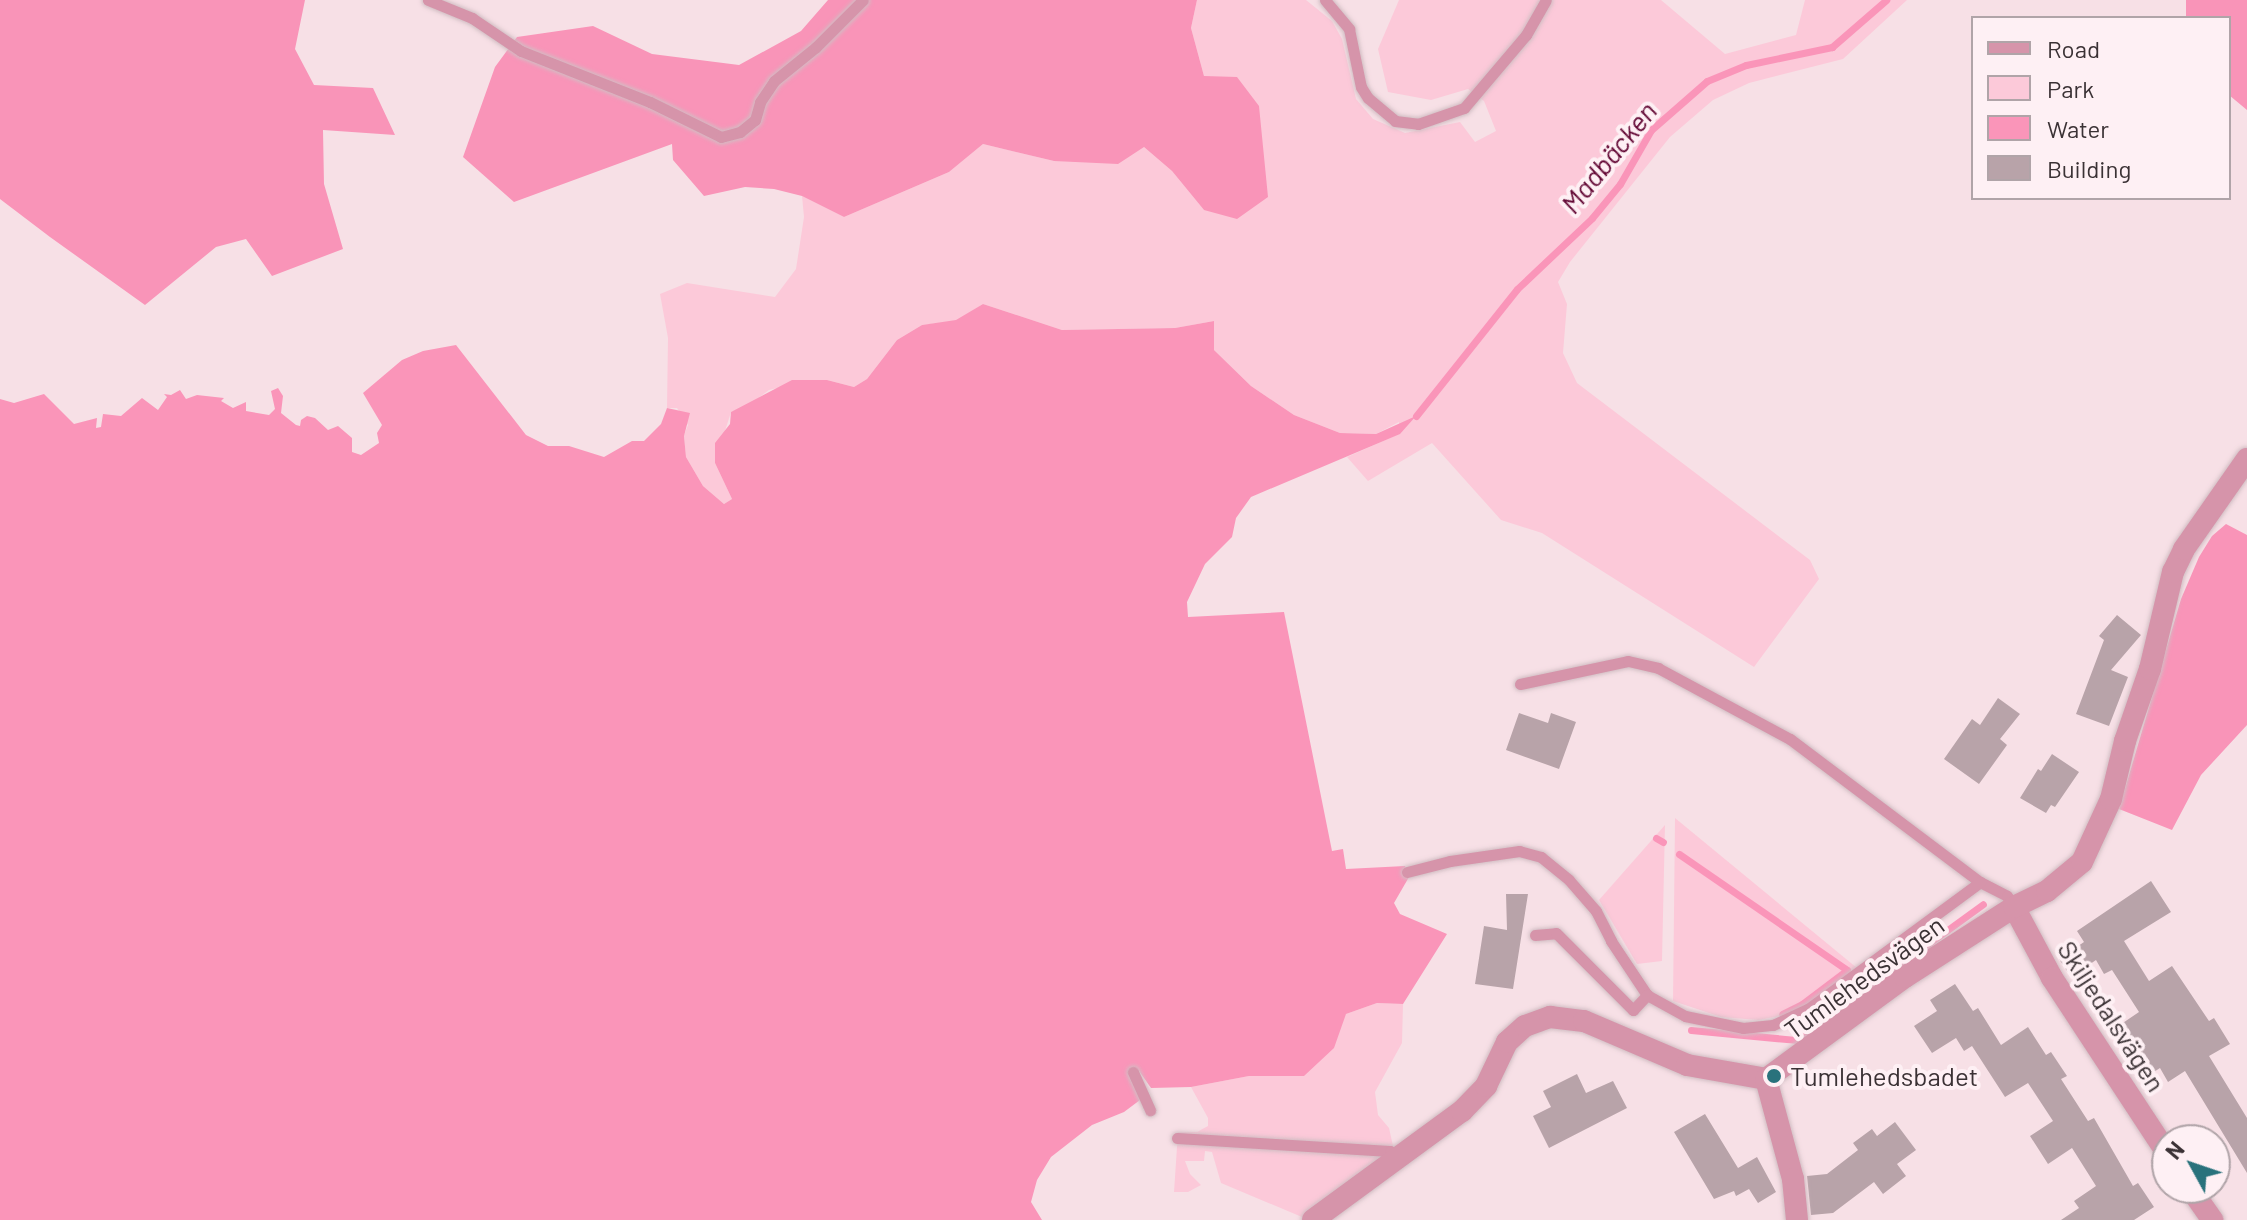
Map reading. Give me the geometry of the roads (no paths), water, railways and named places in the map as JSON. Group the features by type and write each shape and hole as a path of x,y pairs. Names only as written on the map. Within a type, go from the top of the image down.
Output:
{"street":[{"name":"Tumlehedsvägen","path":"1766,1079 1905,977 2014,907 2047,891 2082,862 2090,851 2111,799 2125,741 2150,669 2173,572 2184,549 2247,459"},
{"name":"Skiljedalsvägen","path":"2014,907 2052,978 2151,1129"},
{"path":"1313,1220 1462,1111 1486,1086 1507,1042 1525,1026 1550,1017 1584,1021 1687,1065 1766,1079 1793,1179 1797,1220"}],"lane":[{"path":"428,0 472,18 521,51 650,102 721,137 740,132 755,120 767,89 816,47 863,0"},
{"path":"1325,0 1349,29 1361,87 1368,98 1395,121 1418,124 1464,108 1526,35 1546,0"},
{"path":"1520,684 1628,661 1658,668 1790,739 1980,882 2007,896 2014,907"},
{"path":"1407,872 1450,861 1519,851 1541,857 1569,880 1596,911 1611,941 1647,995 1685,1016 1726,1027 1773,1025 1837,990 1980,882"},
{"path":"1535,935 1556,933 1633,1010 1647,995"},
{"path":"1133,1072 1150,1110"},
{"path":"1177,1138 1390,1151 1397,1156"}],"water":[{"path":"983,304 1062,330 1175,328 1214,321 1214,350 1251,386 1294,415 1340,433 1376,434 1416,416 1400,434 1251,497 1236,518 1232,537 1205,564 1187,602 1188,617 1284,612 1332,851 1343,849 1346,869 1405,866 1409,877 1394,903 1400,914 1447,934 1403,1004 1377,1003 1346,1014 1334,1048 1304,1076 1249,1076 1191,1087 1151,1088 1139,1071 1134,1072 1140,1100 1124,1112 1092,1125 1051,1157 1037,1180 1031,1202 1042,1220 0,1220 0,399 14,403 44,394 74,424 97,418 96,428 101,427 103,414 121,416 142,398 158,410 167,397 164,394 171,395 180,390 186,399 197,395 224,398 221,401 233,408 246,402 246,411 269,415 275,409 271,391 278,388 283,396 281,413 300,426 301,420 307,416 315,418 328,430 338,426 352,438 352,452 361,455 379,443 377,433 382,425 363,393 402,360 423,351 456,345 526,435 548,446 569,446 604,457 632,441 644,441 661,424 667,408 690,413 684,436 686,457 703,486 724,504 732,499 715,463 715,443 730,424 731,412 792,380 827,380 854,387 867,379 897,340 922,325 956,320"}],"waterway":[{"name":"Madbäcken","path":"1416,416 1517,289 1592,218 1620,184 1651,130 1707,81 1746,65 1832,47 1886,0"},
{"path":"1656,838 1663,842"},
{"path":"1679,854 1847,970 1802,1004 1782,1014"},
{"path":"1691,1030 1796,1040 1983,904"}],"place":[{"name":"Tumlehedsbadet","path":"1774,1076"}]}
